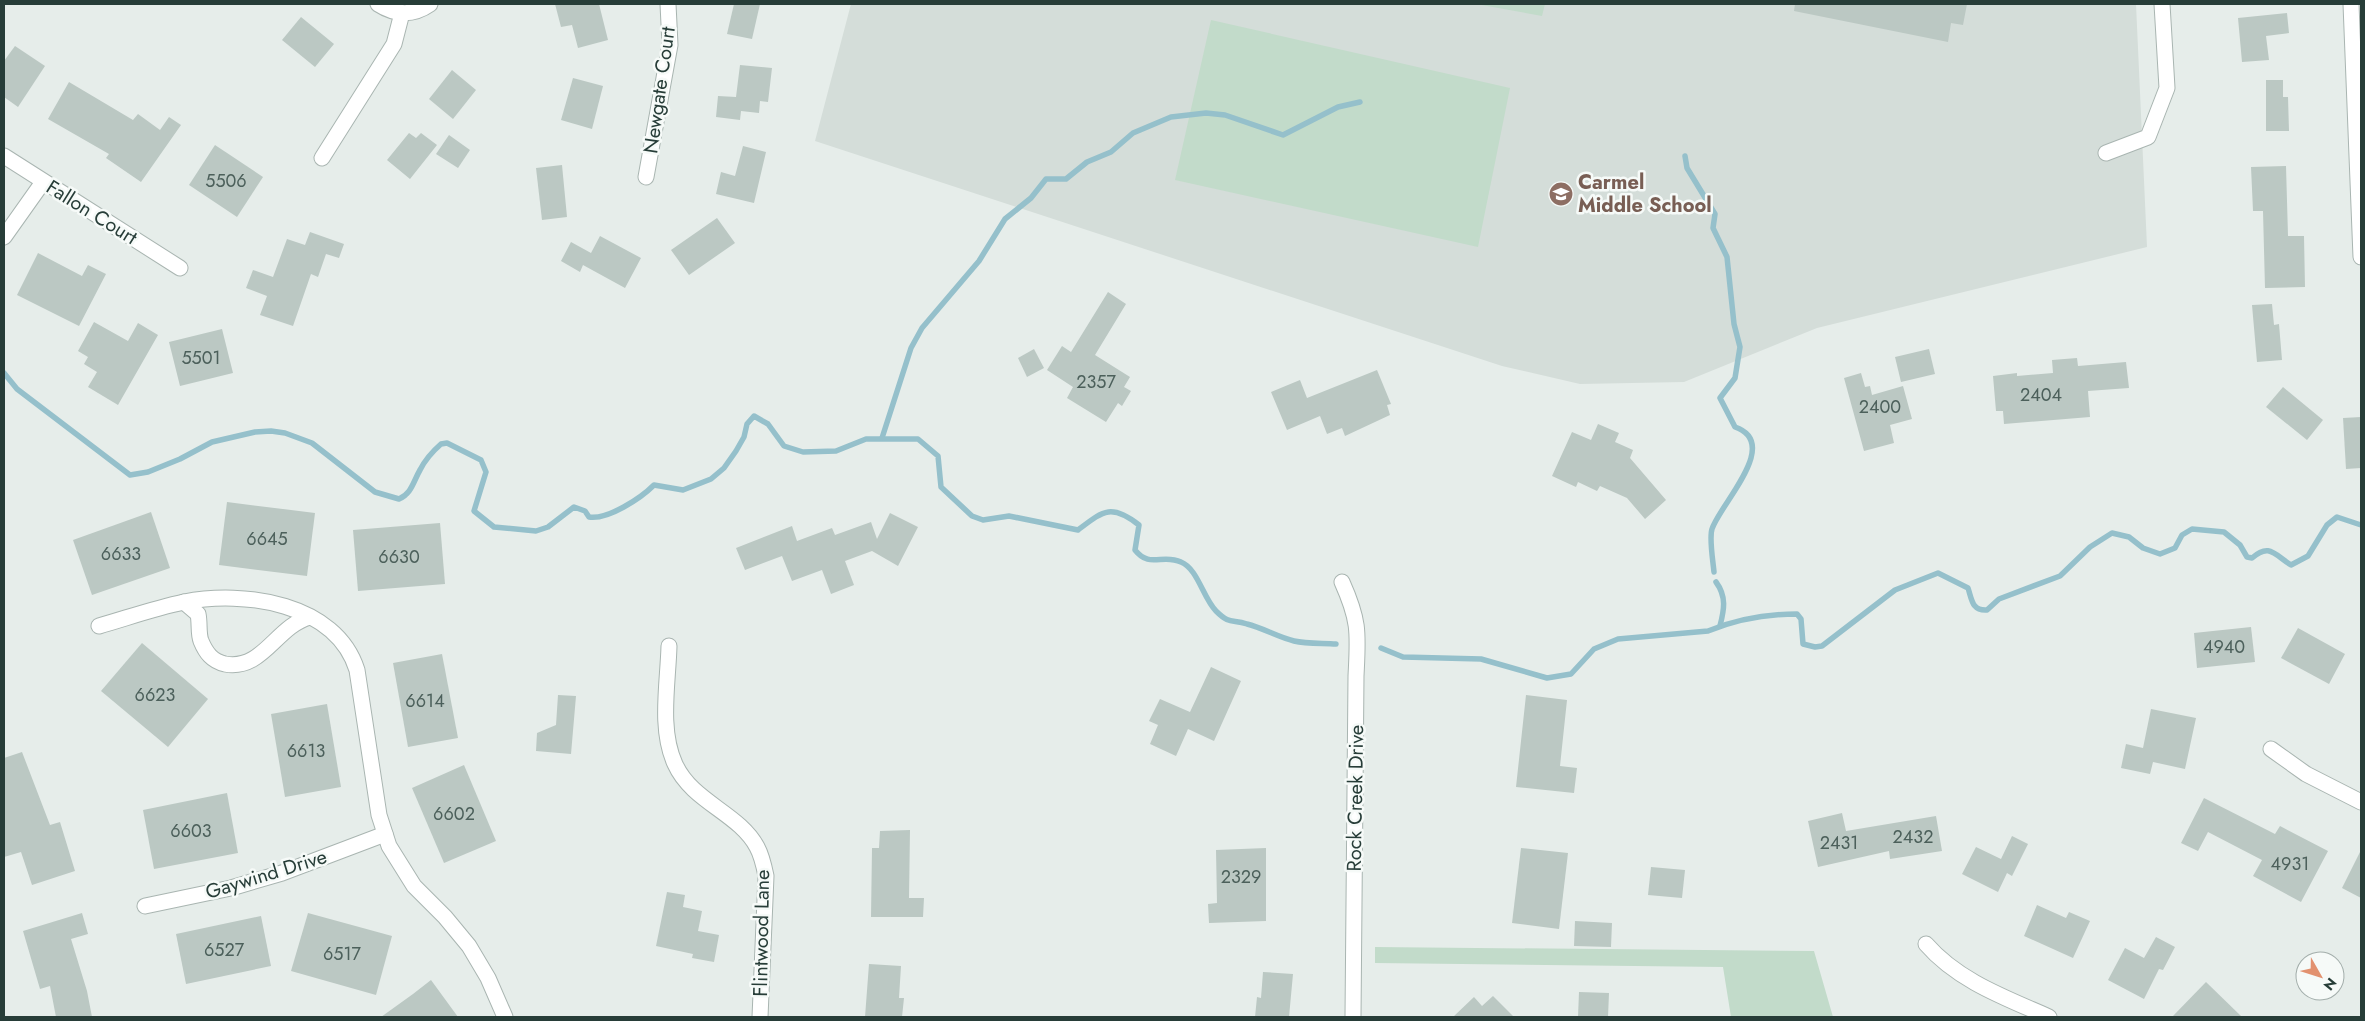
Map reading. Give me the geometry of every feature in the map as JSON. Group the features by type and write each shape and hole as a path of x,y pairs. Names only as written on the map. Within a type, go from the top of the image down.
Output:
{"street":[{"path":"378,4 386,9 402,13 413,13 430,4"},
{"name":"Newgate Court","path":"646,177 670,45 668,4"},
{"path":"2106,153 2148,137 2158,113 2167,88 2162,4"},
{"path":"2351,4 2361,256"},
{"path":"322,158 394,44 402,13"},
{"name":"Fallon Court","path":"4,156 180,268"},
{"path":"4,238 43,182"},
{"name":"Rock Creek Drive","path":"1342,582 1354,610 1358,629 1353,1017"},
{"path":"99,626 184,602 246,600 286,606 334,631 353,658 357,670 379,815 396,860 414,886 445,917 468,946 488,978 505,1017"},
{"path":"184,602 198,614 200,638 206,652 219,662 237,666 251,661 288,628 300,620 310,617"},
{"name":"Flintwood Lane","path":"669,646 667,739 674,764 694,792 752,838 762,856 766,876 760,1017"},
{"path":"2271,750 2306,774 2361,802"},
{"name":"Gaywind Drive","path":"145,906 230,888 282,873 385,834"},
{"path":"1926,944 1940,960 1964,977 2049,1017"}],"shaded area":[{"name":"Carmel Middle School","path":"851,4 2136,4 2147,247 1817,328 1684,382 1580,384 1502,366 815,141"}],"green space":[{"path":"1476,4 1545,4 1542,16"},
{"path":"1211,20 1510,88 1478,247 1175,180"},
{"path":"1375,947 1814,951 1833,1017 1731,1017 1723,967 1375,963"}],"building":[{"path":"555,4 599,4 608,40 578,48 572,25 561,27"},
{"path":"734,4 760,4 752,39 727,34"},
{"path":"1795,4 1967,4 1963,25 1951,23 1948,42 1794,11"},
{"path":"2287,13 2289,33 2266,36 2269,60 2242,62 2238,18"},
{"path":"301,17 334,44 315,67 282,40"},
{"path":"15,46 45,66 18,107 4,97 4,61"},
{"path":"740,65 772,68 768,102 760,101 759,113 741,111 740,120 716,117 718,96 736,97"},
{"path":"452,70 476,90 453,119 429,99"},
{"path":"573,78 603,86 592,129 561,120"},
{"path":"2266,80 2283,80 2283,97 2288,97 2289,131 2266,131"},
{"path":"69,82 133,120 138,114 160,130 169,117 181,125 141,182 106,158 109,154 48,119"},
{"path":"409,133 416,138 421,133 437,145 410,179 387,160"},
{"path":"449,135 470,150 458,168 436,154"},
{"path":"215,145 263,177 237,217 189,185"},
{"path":"743,146 766,152 754,203 716,194 721,172 735,176"},
{"path":"562,165 567,217 542,220 536,168"},
{"path":"2286,166 2288,236 2304,236 2305,287 2265,288 2263,211 2253,211 2251,167"},
{"path":"717,218 735,243 689,275 671,250"},
{"path":"310,232 344,244 339,258 326,254 318,277 311,274 293,326 260,315 267,296 246,288 253,270 273,277 287,239 305,245"},
{"path":"600,236 641,258 625,288 583,265 580,272 561,261 571,242 591,253"},
{"path":"38,253 82,276 88,265 106,274 79,326 17,295"},
{"path":"1108,292 1126,304 1095,355 1130,377 1124,387 1131,391 1122,406 1118,403 1106,422 1067,398 1073,387 1047,370 1062,346 1071,352"},
{"path":"2272,304 2274,325 2279,324 2282,360 2257,362 2252,305"},
{"path":"94,322 128,341 138,323 158,335 118,405 88,387 97,372 84,364 88,357 78,351"},
{"path":"222,329 233,373 180,386 169,342"},
{"path":"1034,349 1044,368 1027,377 1018,358"},
{"path":"1929,349 1935,374 1901,382 1895,357"},
{"path":"2077,358 2078,366 2126,362 2129,388 2088,391 2090,417 2004,424 2003,411 1996,411 1993,376 2017,373 2017,376 2053,373 2052,360"},
{"path":"1377,370 1391,404 1387,405 1390,415 1345,436 1342,428 1327,434 1320,416 1287,430 1271,392 1300,380 1307,398"},
{"path":"1861,373 1865,387 1870,386 1872,395 1903,386 1912,419 1890,425 1894,443 1864,451 1844,378"},
{"path":"2283,387 2323,420 2307,440 2266,407"},
{"path":"2361,417 2361,468 2346,469 2343,418"},
{"path":"1598,424 1619,433 1615,442 1633,450 1630,458 1666,500 1645,519 1627,498 1600,486 1597,491 1578,482 1576,487 1552,476 1572,432 1591,440"},
{"path":"227,502 315,513 307,576 219,565"},
{"path":"151,512 170,568 92,595 73,540"},
{"path":"890,513 918,527 898,566 872,551 845,561 854,585 831,594 822,570 792,581 782,556 745,570 736,548 792,526 797,541 832,528 835,535 871,522 877,539"},
{"path":"440,523 445,584 358,591 353,530"},
{"path":"2251,627 2255,662 2197,668 2194,633"},
{"path":"2298,628 2345,654 2329,684 2281,658"},
{"path":"142,643 208,699 168,747 101,691"},
{"path":"442,654 458,738 408,747 393,663"},
{"path":"1211,667 1241,681 1214,741 1188,729 1176,756 1150,744 1158,725 1149,721 1160,699 1190,712"},
{"path":"558,695 576,696 571,754 536,751 537,733 556,725"},
{"path":"1526,695 1567,700 1560,766 1577,768 1574,793 1516,787"},
{"path":"327,704 341,787 285,797 271,714"},
{"path":"2151,709 2196,718 2185,769 2153,762 2150,774 2121,768 2126,744 2143,748"},
{"path":"22,752 50,825 60,822 75,871 32,885 21,852 4,857 4,758"},
{"path":"464,765 496,841 444,863 412,788"},
{"path":"227,793 238,853 154,869 143,810"},
{"path":"2204,798 2275,834 2280,826 2328,851 2301,902 2253,876 2262,860 2208,832 2198,851 2181,843"},
{"path":"1842,813 1846,831 1936,816 1942,851 1890,859 1889,851 1818,867 1808,821"},
{"path":"910,830 909,898 924,898 923,917 871,917 872,848 879,848 880,831"},
{"path":"2012,836 2028,844 2012,876 2007,873 1998,892 1962,874 1976,847 2001,859"},
{"path":"1266,848 1266,921 1209,923 1208,904 1217,903 1216,850"},
{"path":"1521,848 1568,853 1559,929 1512,923"},
{"path":"2361,850 2361,898 2342,888"},
{"path":"1651,867 1685,870 1682,898 1648,895"},
{"path":"667,892 685,895 683,907 702,911 698,931 719,935 714,962 692,958 693,954 656,946"},
{"path":"2037,905 2066,918 2069,912 2090,921 2073,958 2024,936"},
{"path":"82,913 88,934 71,939 87,991 92,1017 56,1017 50,986 40,989 23,931"},
{"path":"308,913 392,936 376,995 291,971"},
{"path":"261,916 271,966 186,984 176,934"},
{"path":"1575,921 1612,923 1611,947 1574,946"},
{"path":"2156,937 2175,947 2163,970 2159,969 2144,999 2108,980 2125,948 2144,958"},
{"path":"869,964 901,966 899,998 904,998 902,1017 865,1017"},
{"path":"1263,972 1293,974 1289,1017 1255,1017 1257,997 1261,998"},
{"path":"431,980 458,1017 381,1017 413,994"},
{"path":"2206,982 2242,1017 2172,1017"},
{"path":"1579,992 1609,993 1608,1017 1578,1017"},
{"path":"1493,996 1514,1017 1453,1017 1474,997 1482,1006"}],"waterway":[{"path":"882,438 911,348 922,328 979,261 1005,219 1031,198 1046,179 1066,179 1087,162 1111,152 1133,133 1171,117 1206,113 1225,115 1283,135 1338,107 1360,102"},
{"path":"1685,156 1687,168 1715,214 1713,228 1727,257 1734,324 1740,347 1735,378 1720,398 1735,427 1748,435 1752,446 1750,460 1744,475 1712,529 1711,544 1714,572"},
{"path":"4,373 17,389 130,475 148,472 180,459 212,442 255,432 271,431 285,433 312,443 375,492 399,499 410,490 429,456 441,444 447,443 481,460 486,472 474,511 494,527 536,531 548,527 574,507 585,511 589,517 597,517 624,507 654,485 683,490 711,479 724,468 736,451 744,437 747,424 754,416 768,424 784,446 803,452 836,451 866,439 918,439 938,456 941,487 972,516 983,520 1009,516 1078,530 1101,514 1107,512 1121,514 1139,525 1135,550 1146,559 1174,560 1187,566 1196,577 1211,605 1225,618 1294,641 1336,644"},
{"path":"1381,648 1403,657 1481,659 1547,678 1571,674 1594,649 1618,639 1708,631 1752,618 1797,614 1801,619 1803,644 1815,647 1822,646 1895,590 1938,573 1968,588 1975,607 1987,610 1999,599 2060,576 2090,547 2112,533 2129,537 2143,548 2160,554 2175,548 2182,535 2192,529 2224,532 2240,545 2247,557 2252,558 2263,551 2267,551 2276,554 2291,565 2308,556 2327,525 2337,517 2361,525"},
{"path":"1716,582 1723,598 1720,626"}],"place":[{"name":"Carmel Middle School","path":"1561,194"}]}
